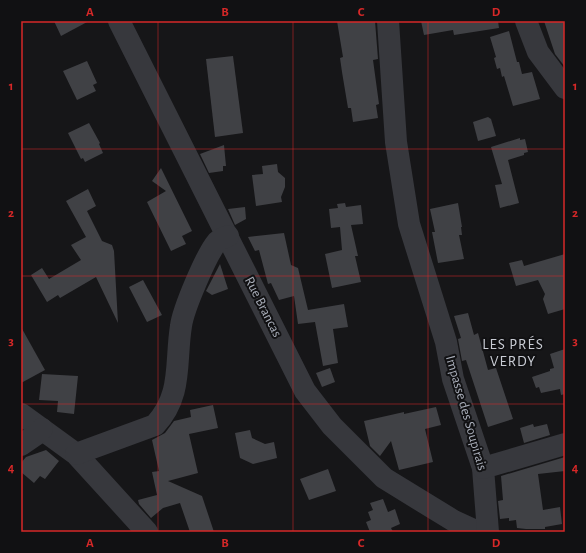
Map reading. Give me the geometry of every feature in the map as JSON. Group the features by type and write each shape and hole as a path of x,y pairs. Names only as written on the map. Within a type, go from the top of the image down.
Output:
{"street":[{"name":"Rue Brancas","path":"119,21 305,392 356,453 384,478 454,521 478,532"},
{"name":"Impasse des Soupirais","path":"388,21 396,142 409,224 446,342 453,379 483,468 488,532"},
{"path":"526,21 538,52 565,88"},
{"path":"76,454 155,425 164,416 172,403 177,378 181,324 206,260 218,241 228,236"},
{"path":"21,414 76,454 147,532"},
{"path":"21,445 37,434 42,428"},
{"path":"483,468 565,444"}],"building":[{"path":"54,21 89,21 61,36"},
{"path":"337,21 375,21 378,59 373,60 379,104 376,105 378,118 353,122 351,108 348,108 342,72 340,58 343,57"},
{"path":"421,21 498,21 499,28 454,35 453,30 424,35"},
{"path":"544,21 565,21 565,67 555,54"},
{"path":"509,31 517,62 519,62 522,74 532,72 540,99 513,106 504,76 502,77 500,68 497,69 494,58 496,57 490,37"},
{"path":"233,56 243,133 215,137 206,59"},
{"path":"87,61 97,83 93,85 96,91 77,100 63,71"},
{"path":"488,117 491,119 496,136 478,141 473,122"},
{"path":"89,123 100,143 99,144 103,153 85,162 83,158 81,159 68,133"},
{"path":"520,138 520,140 525,139 528,152 524,153 524,155 508,160 519,203 500,208 495,185 502,184 491,147"},
{"path":"224,145 226,166 223,166 223,171 209,173 200,154"},
{"path":"277,164 278,172 285,178 285,187 281,197 282,202 256,206 252,175 263,174 262,166"},
{"path":"161,168 192,231 182,236 186,244 171,251 147,202 166,191 152,181"},
{"path":"88,189 96,206 87,211 102,241 112,245 114,251 118,323 96,277 60,298 58,295 47,302 31,275 42,268 49,279 81,260 71,245 86,237 66,201"},
{"path":"345,203 346,207 361,205 363,224 351,225 358,256 355,256 361,282 332,288 325,254 342,250 340,227 331,228 329,209 338,208 337,204"},
{"path":"458,203 462,227 462,235 459,235 464,259 438,263 432,232 435,232 430,209"},
{"path":"245,207 246,219 235,225 228,209"},
{"path":"284,233 291,265 298,268 308,310 344,304 348,327 333,329 338,363 323,366 315,322 298,324 294,296 279,300 271,283 268,284 259,250 255,251 248,237"},
{"path":"565,254 565,309 548,314 543,299 545,294 538,280 516,286 509,263 522,260 524,266"},
{"path":"220,264 228,289 212,295 206,291"},
{"path":"143,280 162,315 147,322 129,287"},
{"path":"468,313 474,335 478,333 488,370 496,368 513,419 488,427 466,360 462,361 458,339 461,338 454,316"},
{"path":"21,327 45,370 21,383"},
{"path":"565,349 565,394 561,395 560,389 541,393 539,387 536,388 532,377 550,371 550,369 554,368 550,354"},
{"path":"330,368 335,382 322,387 316,373"},
{"path":"42,374 78,376 74,414 57,412 58,401 39,400"},
{"path":"213,405 218,428 189,434 198,473 168,481 202,496 214,532 190,532 180,503 163,508 151,518 139,504 138,500 157,495 152,472 159,471 152,440 165,433 174,421 191,417 190,410"},
{"path":"436,407 441,425 425,429 433,462 399,470 391,441 380,456 370,446 364,421"},
{"path":"533,424 534,427 547,424 550,435 524,443 520,428"},
{"path":"250,430 252,438 265,444 274,442 277,458 253,464 240,458 235,433"},
{"path":"46,450 59,461 45,479 40,476 34,483 21,472 21,463 26,457"},
{"path":"565,457 565,471 538,474 543,510 560,507 562,524 545,527 545,529 526,529 517,528 516,520 509,521 509,518 500,519 498,501 503,500 501,476"},
{"path":"328,469 336,491 309,500 300,479"},
{"path":"383,499 388,512 395,509 400,524 391,528 393,532 370,532 366,522 371,520 368,512 373,510 370,503"}],"district":[{"name":"LES PRÉS VERDY","path":"513,352"}]}
